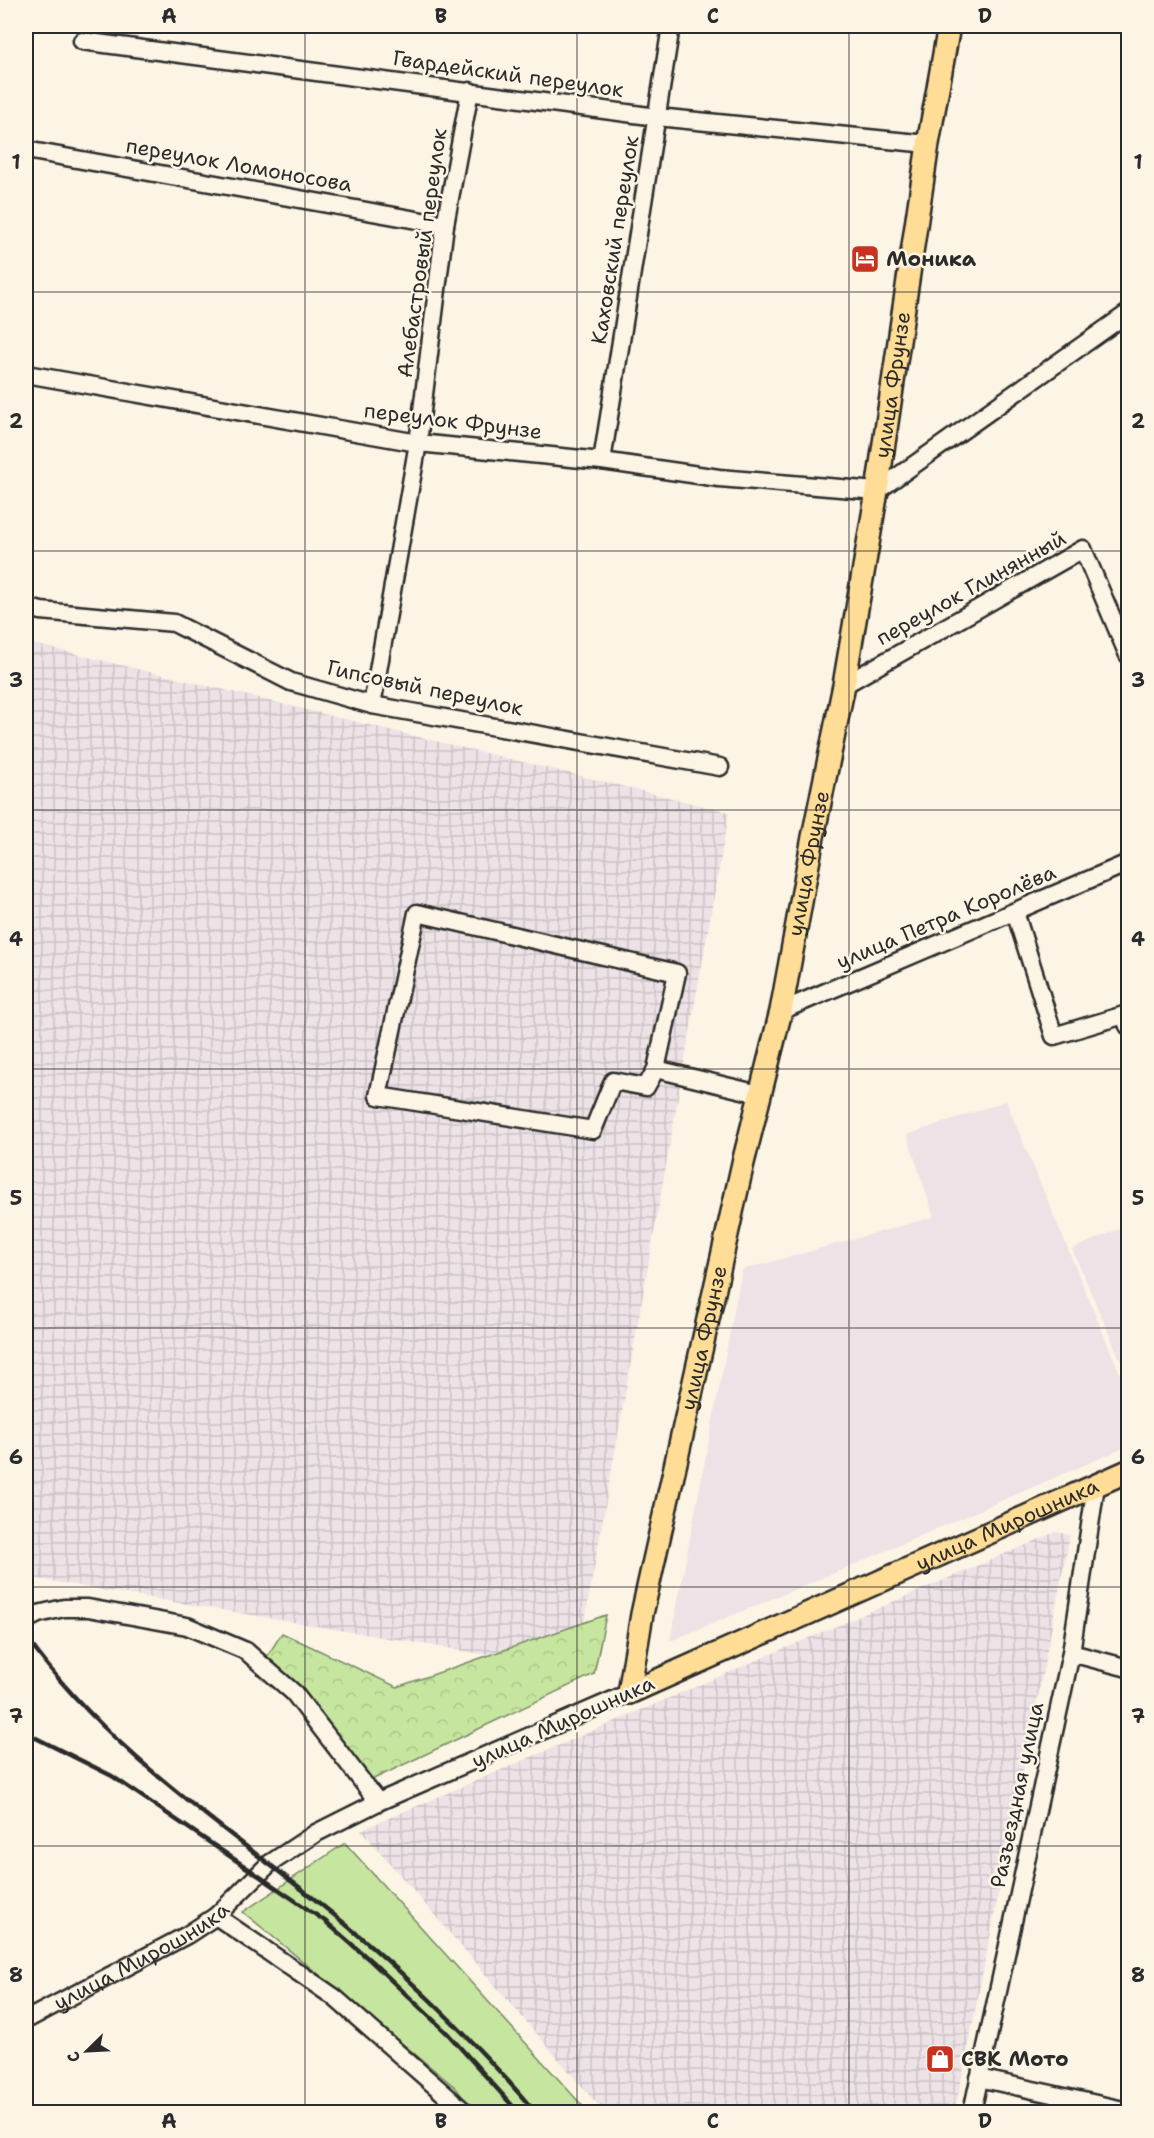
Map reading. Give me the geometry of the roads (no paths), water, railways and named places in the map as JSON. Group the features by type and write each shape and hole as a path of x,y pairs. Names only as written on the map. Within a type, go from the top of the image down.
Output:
{"main road":[{"name":"улица Фрунзе","path":"628,1693 642,1614 759,1094 781,1011 844,685 877,491 928,144 949,26"},
{"name":"улица Мирошника","path":"628,1693 1128,1471"}],"street":[{"name":"Каховский переулок","path":"603,461 671,26"},
{"name":"Гвардейский переулок","path":"81,41 657,117 928,144"},
{"name":"Алебастровый переулок","path":"372,705 418,444 445,225 470,91"},
{"name":"переулок Ломоносова","path":"26,150 445,225"},
{"path":"877,491 1128,313"},
{"name":"переулок Фрунзе","path":"26,374 418,444 603,461 719,478 877,491"},
{"name":"переулок Глинянный","path":"844,685 1083,549 1128,655"},
{"name":"Гипсовый переулок","path":"26,606 41,611 174,623 291,682 372,705 720,767"},
{"name":"улица Петра Королёва","path":"781,1011 1128,863"},
{"path":"1015,912 1054,1036 1124,1015 1128,1026"},
{"path":"417,913 677,973 656,1069 646,1087 613,1081 592,1130 378,1096 417,913"},
{"path":"656,1069 759,1094"},
{"name":"Разъездная улица","path":"972,2112 1071,1653 1096,1485"},
{"path":"26,1620 38,1614 64,1608 88,1608 187,1626 246,1651 294,1693 378,1802"},
{"path":"1071,1653 1128,1668"},
{"name":"улица Мирошника","path":"26,2020 187,1935 216,1916 257,1874 316,1833 378,1802 628,1693"},
{"path":"216,1916 334,1997 465,2112"},
{"path":"980,2078 1128,2111"}],"railway":[{"path":"26,1637 56,1676 123,1746 372,1947 458,2027 535,2112"},
{"path":"26,1733 112,1776 325,1921 448,2034 518,2112"}],"place":[{"name":"Моника","path":"865,259"},
{"name":"СВК Мото","path":"940,2059"}]}
